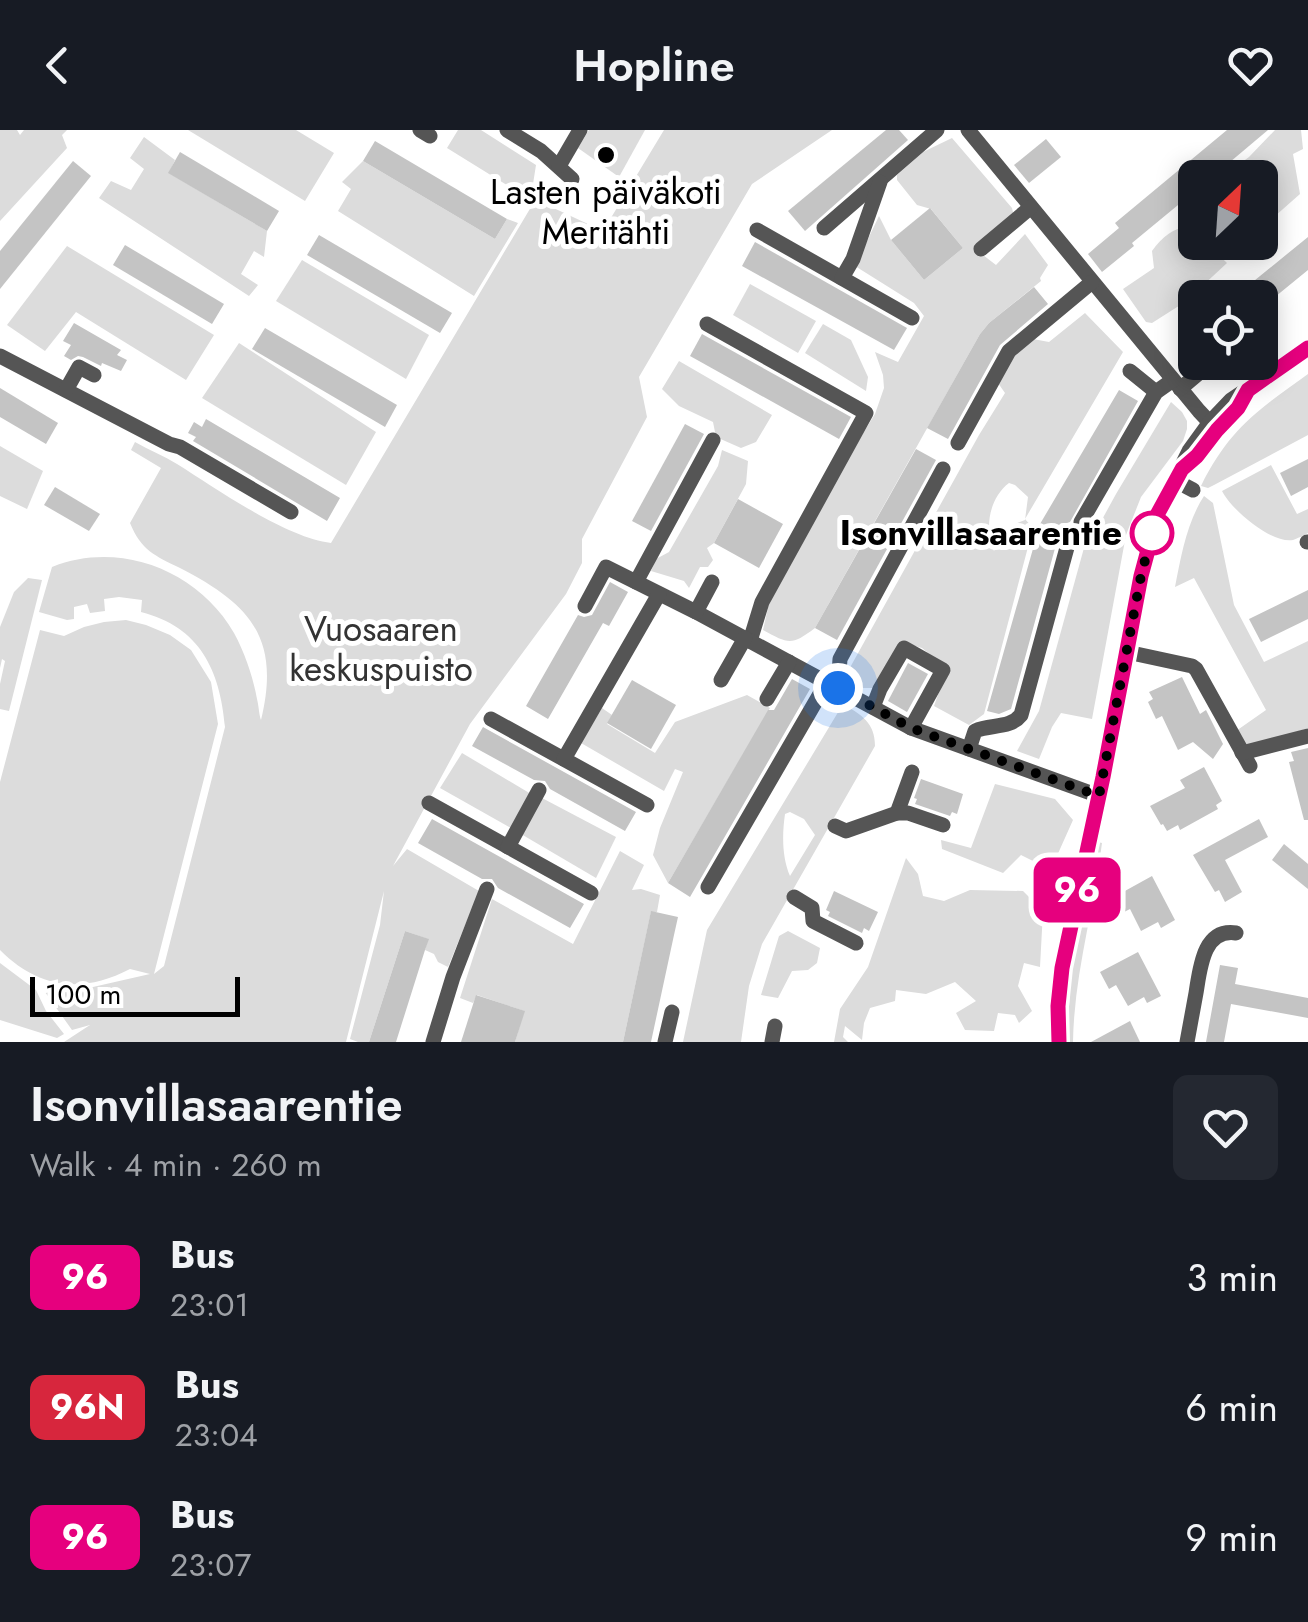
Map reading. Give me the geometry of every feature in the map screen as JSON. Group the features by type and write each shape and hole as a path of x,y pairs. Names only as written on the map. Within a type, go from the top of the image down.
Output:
{"street":[{"path":"507,130 542,151 572,179"},
{"path":"559,166 580,130"},
{"path":"968,130 1214,426"},
{"path":"824,228 930,132"},
{"path":"842,278 853,259 881,178"},
{"path":"981,249 1031,207"},
{"path":"757,230 912,318"},
{"path":"958,443 1009,351 1092,282"},
{"path":"1053,289 1065,304"},
{"path":"707,324 866,413 762,602 748,640 721,680"},
{"path":"1059,1042 1062,968 1148,544 1158,513 1189,451 1214,426 1231,400 1308,348"},
{"path":"0,356 185,450 290,512"},
{"path":"66,390 79,367 94,375"},
{"path":"1130,371 1156,392"},
{"path":"969,749 976,731 1006,725 1021,715 1076,528 1156,392 1183,380"},
{"path":"636,582 713,440"},
{"path":"708,887 832,685 840,659 944,469"},
{"path":"1178,475 1193,490"},
{"path":"585,606 606,567 911,728 1099,796"},
{"path":"696,612 712,582"},
{"path":"564,759 659,594"},
{"path":"873,707 904,648 943,670 911,728"},
{"path":"1127,652 1192,666 1213,683 1246,759 1308,736"},
{"path":"767,699 789,662"},
{"path":"490,720 647,804"},
{"path":"896,813 912,772"},
{"path":"504,849 539,790"},
{"path":"430,803 504,849 590,893"},
{"path":"835,826 846,831 896,813 944,825"},
{"path":"433,1042 484,885"},
{"path":"794,897 812,908 813,921 856,943"},
{"path":"1186,1042 1203,956 1211,941 1224,932 1236,933"},
{"path":"665,1042 672,1012"}],"green space":[{"path":"0,130 17,130 20,135 24,130 67,130 62,135 67,148 0,221"},
{"path":"188,130 296,130 334,153 305,201"},
{"name":"Vuosaaren keskuspuisto","path":"458,130 481,130 536,165 533,184 545,204 603,231 664,130 832,130 752,184 639,377 647,417 582,539 582,563 566,594 470,724 393,866 407,849 479,891 448,967 425,950 428,939 405,931 369,1042 350,1039 380,925 384,891 346,1042 64,1042 90,1025 72,1030 45,992 71,992 150,974 130,969 95,982 62,984 30,973 0,950 0,782 40,630 64,636 104,622 126,620 146,625 191,650 211,682 218,724 154,974 164,966 225,727 218,687 203,654 178,628 141,612 142,600 104,599 105,611 90,613 87,604 74,607 74,619 67,620 39,612 52,567 78,559 130,559 155,566 200,592 219,611 238,641 251,674 261,720 267,667 263,645 242,610 225,595 156,556 139,540 130,523 161,468 131,450 135,442 273,522 331,543 534,202 447,148"},
{"name":"Lasten päiväkoti Meritähti","path":"589,130 645,130 619,177 578,148"},
{"path":"1275,130 1301,130 1303,149 1293,154 1300,194 1278,213 1278,160 1245,160"},
{"path":"144,137 175,160 169,173 267,231 264,257 254,251 241,274 258,285 249,296 99,198 111,181 131,190 144,169 130,158"},
{"path":"952,138 1012,208 1014,217 983,255 996,265 1025,234 1048,265 1041,281 980,334 815,628 795,640 785,640 763,630 770,599 875,414 884,388 875,352 898,362 924,316 914,303 855,266 879,216 891,240 924,280 963,248 931,209 917,205 897,180 897,175 923,152"},
{"path":"363,161 495,239 507,219 518,223 474,296 338,211 351,189 342,182"},
{"path":"1178,229 1178,260 1227,263 1209,280 1178,280 1178,306 1152,323 1146,322 1123,289 1154,268 1152,251"},
{"path":"67,246 214,335 186,380 76,312 45,351 7,325"},
{"path":"302,260 429,335 406,379 276,301"},
{"path":"750,284 816,321 798,353 733,315"},
{"path":"1085,313 1123,352 1025,519 1033,528 984,714 969,725 934,706 947,669 922,648 905,643 873,688 852,688 847,673 1005,393 998,383 1012,356 1033,339 1049,342","holes":["1009,483 1028,497 1025,520 1007,527 994,551 989,533 990,514"]},
{"path":"823,324 851,340 868,377 866,391 805,353"},
{"path":"239,343 376,432 346,485 202,398"},
{"path":"679,361 772,415 756,442 741,448 716,437 713,422 679,406 662,389"},
{"path":"1308,374 1308,435 1208,488 1201,486 1222,450 1246,422"},
{"path":"1171,402 1182,412 1187,429 1183,441 1141,497 1126,535 1092,719 1061,713 1039,759 1017,751 1039,711 1087,537 1093,536"},
{"path":"0,446 43,471 27,509 0,496"},
{"path":"722,450 748,461 746,484 714,543 707,548 713,560 708,567 700,567 689,588 684,581 651,571 656,559 669,552 718,466"},
{"path":"1271,465 1297,514 1308,509 1308,533 1293,540 1274,537 1253,524 1222,491"},
{"path":"1204,496 1213,503 1234,605 1264,662 1308,641 1308,728 1245,749 1236,731 1266,710 1194,578 1175,587 1189,528"},
{"path":"28,578 42,580 9,711 0,709 5,661 2,659 0,668 0,627 14,592"},
{"path":"747,695 770,708 668,883 653,855 683,772 675,769 664,791 581,743 602,708 612,715 607,724 655,753 675,722"},
{"path":"843,704 856,712 870,726 875,746 762,944 749,986 741,1042 683,1042 707,930","holes":["790,812 804,819 815,835 790,876 783,846 785,814"]},
{"path":"462,753 531,794 511,828 440,788"},
{"path":"995,784 1055,799 1073,820 1056,858 1033,861 1021,855 1003,873 942,849 941,840 971,848"},
{"path":"542,798 616,837 596,878 521,834"},
{"path":"1098,842 1102,843 1077,992 1073,1042 1067,1042 1071,972"},
{"path":"620,851 644,865 632,890 660,895 657,912 651,912 623,1042 515,1042 524,1011 477,995 473,1003 460,998 492,899 573,944"},
{"path":"906,858 918,874 923,896 944,901 970,890 1023,891 1043,911 1040,967 1024,963 1018,986 1032,1011 1019,1023 1015,1015 998,1013 994,1031 965,1030 956,1013 976,1001 955,982 926,994 896,990 895,1001 870,1008 862,1040 845,1026 843,1037 848,1042 834,1042 840,1009 868,967"},
{"path":"788,931 820,948 817,963 808,970 792,971 778,998 761,995 779,936"},
{"path":"0,963 36,990 64,1034 57,1038 0,1020"}],"building":[{"path":"886,130 899,130 908,140 805,231 788,211"},
{"path":"1227,130 1268,130 1232,160 1191,160"},
{"path":"1046,139 1061,157 1029,183 1014,165"},
{"path":"375,141 507,219 495,239 363,161"},
{"path":"180,152 279,211 267,231 168,173"},
{"path":"73,161 91,176 0,289 0,251"},
{"path":"1178,171 1178,205 1102,272 1088,254 1119,228 1115,223"},
{"path":"930,208 963,248 924,280 891,240"},
{"path":"319,235 452,313 440,333 307,255"},
{"path":"1308,237 1308,270 1278,294 1278,280 1255,280"},
{"path":"755,242 907,328 894,350 742,266"},
{"path":"125,245 224,304 212,324 113,265"},
{"path":"1034,287 1048,304 1000,345 948,439 927,428 980,334"},
{"path":"74,323 121,350 117,355 127,360 121,371 83,357 71,360 64,356 71,345 63,341"},
{"path":"265,328 397,405 385,427 252,349"},
{"path":"702,334 851,417 839,439 690,356"},
{"path":"0,388 58,423 46,444 0,417"},
{"path":"1119,390 1138,401 1070,522 1060,530 1011,709 999,714 987,711 1040,524"},
{"path":"206,419 340,498 327,521 193,441 196,437 188,433 194,422 202,427"},
{"path":"685,424 704,434 651,531 632,521"},
{"path":"916,449 936,460 837,640 815,628"},
{"path":"1308,459 1308,487 1291,496 1280,473"},
{"path":"55,487 100,514 89,531 44,505"},
{"path":"738,499 783,524 759,568 714,543"},
{"path":"610,582 628,592 609,626 603,623 548,719 526,706 578,615 592,615"},
{"path":"1308,590 1308,619 1261,642 1249,619"},
{"path":"908,663 928,674 907,712 888,701"},
{"path":"1182,677 1200,714 1206,710 1223,744 1213,759 1193,742 1178,750 1162,716 1156,719 1148,702 1153,699 1149,692"},
{"path":"792,679 810,689 690,897 668,883 768,710 774,710"},
{"path":"632,680 676,705 651,749 607,723"},
{"path":"483,727 636,812 625,831 550,789 545,781 534,780 472,746"},
{"path":"1308,748 1308,820 1304,820 1289,762 1294,761 1291,752"},
{"path":"1204,767 1222,801 1216,805 1218,809 1180,830 1178,825 1167,831 1150,806 1185,788 1180,780"},
{"path":"921,779 963,794 957,814 952,812 950,816 915,804"},
{"path":"432,819 584,904 570,928 498,888 492,879 482,879 418,843"},
{"path":"1259,819 1268,837 1225,860 1242,892 1225,902 1193,855"},
{"path":"1284,844 1308,864 1308,889 1272,860"},
{"path":"1152,876 1175,920 1161,928 1158,922 1141,931 1130,909 1122,913 1114,897"},
{"path":"834,891 878,912 869,931 864,928 862,933 828,916 830,912 826,910"},
{"path":"651,911 678,917 651,1042 623,1042"},
{"path":"405,931 429,939 396,1042 369,1042"},
{"path":"1138,952 1161,996 1147,1003 1144,997 1128,1006 1116,985 1109,989 1100,972"},
{"path":"1220,965 1238,968 1235,984 1308,998 1308,1018 1231,1004 1224,1042 1206,1042"},
{"path":"476,995 525,1011 515,1042 461,1042"},
{"path":"1130,1021 1140,1042 1091,1042"}],"bus line":[{"name":"96","path":"1059,1042 1062,968 1141,576 1158,513 1182,469 1238,408 1248,390 1308,348"}],"place":[{"name":"Lasten päiväkoti Meritähti","path":"606,155"},
{"name":"Isonvillasaarentie","path":"1152,533"}],"route":[{"path":"838,688 911,728 1099,796 1152,533"}]}
